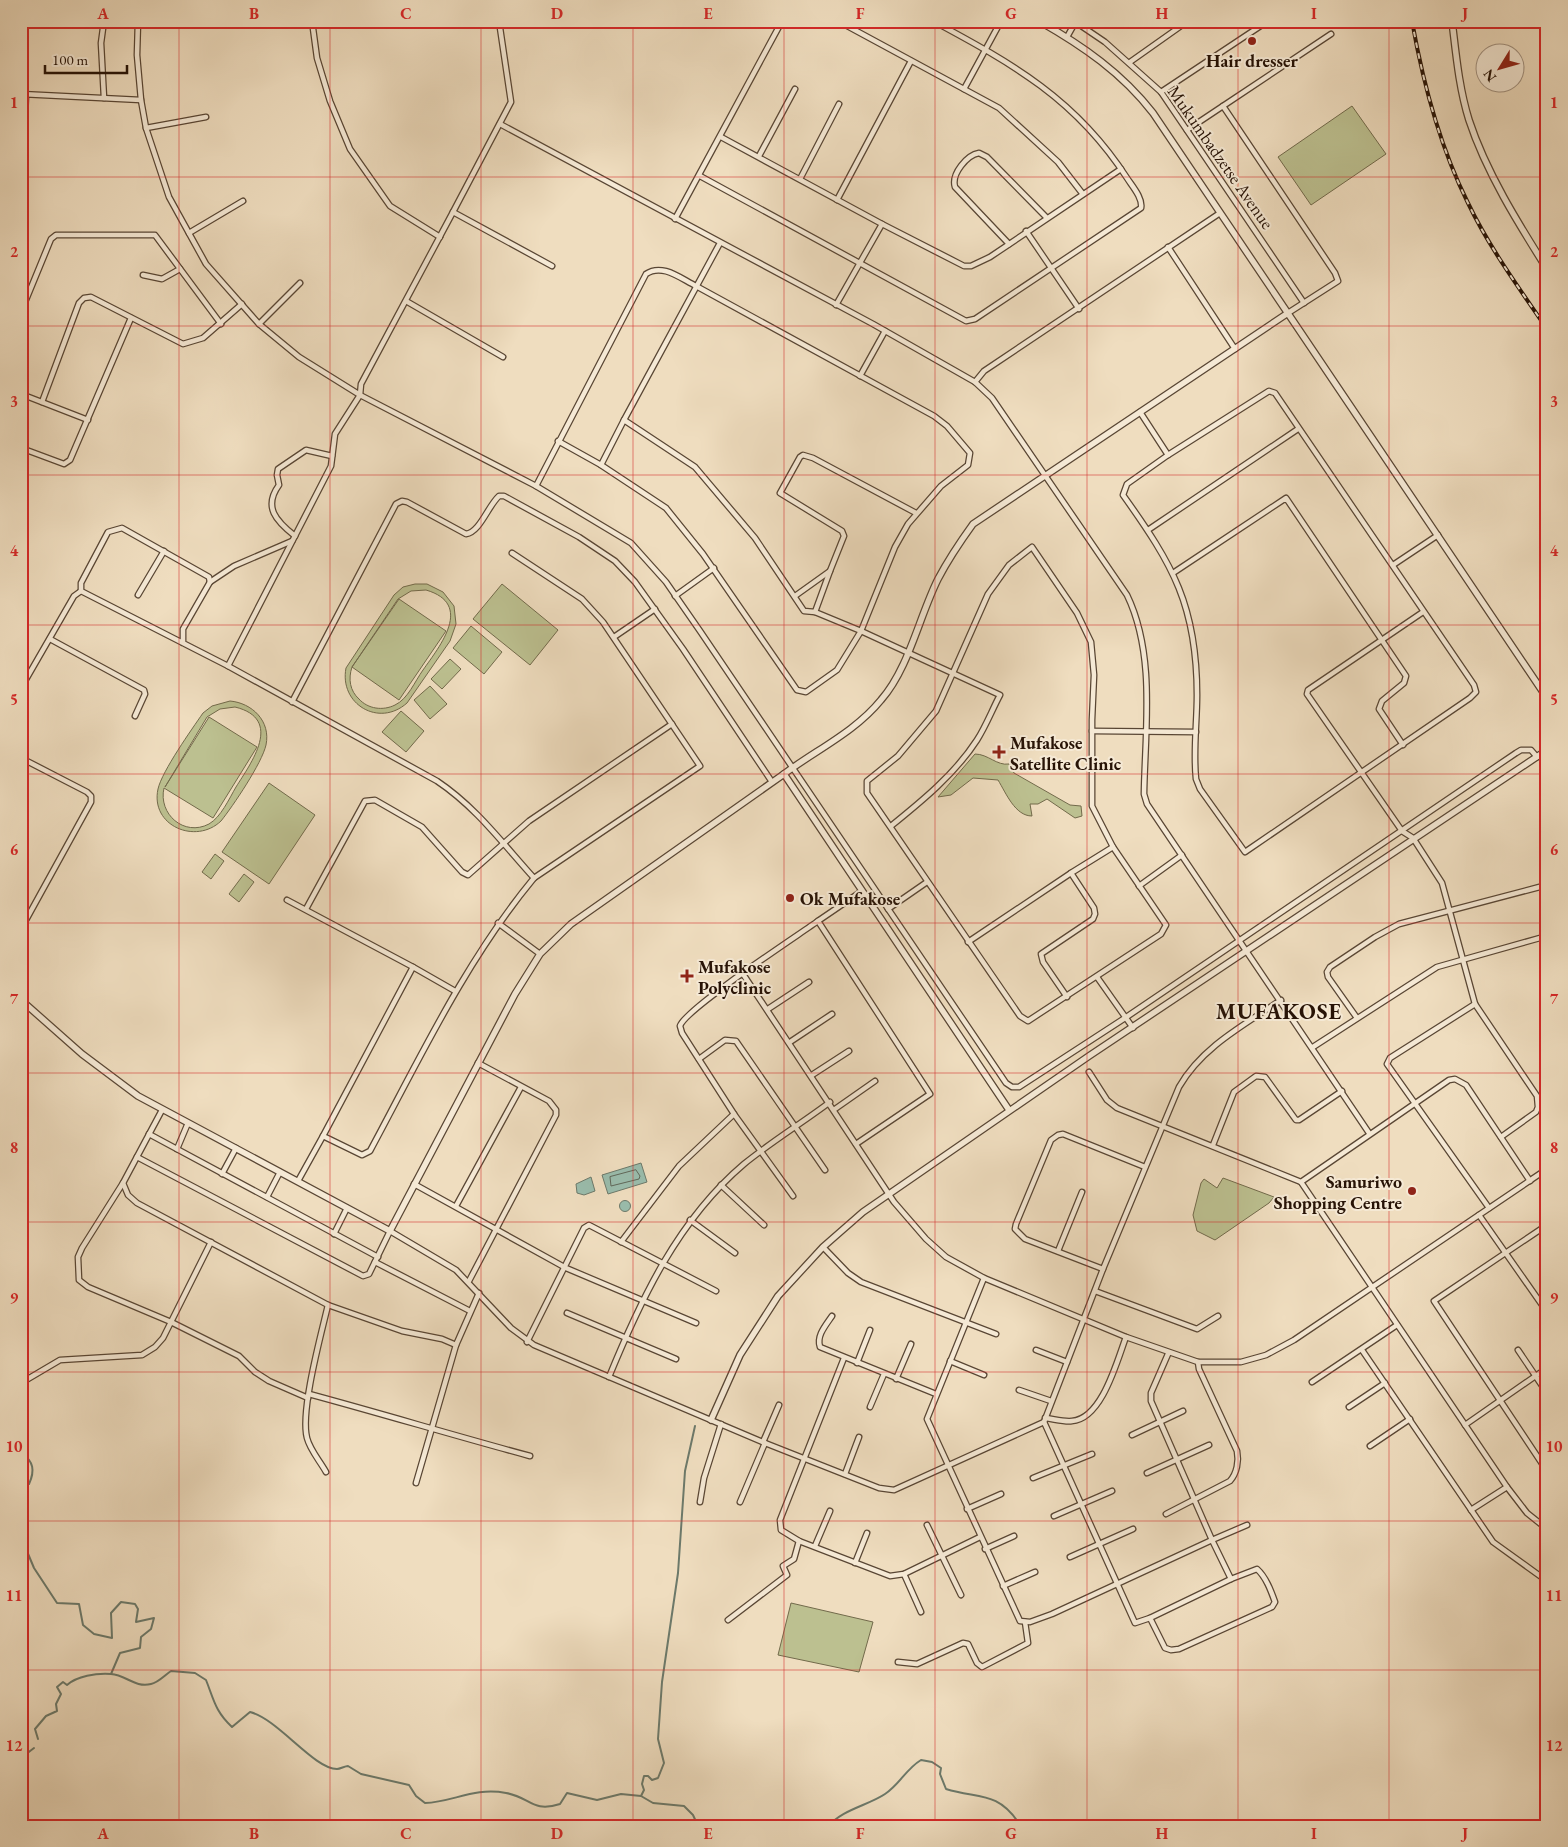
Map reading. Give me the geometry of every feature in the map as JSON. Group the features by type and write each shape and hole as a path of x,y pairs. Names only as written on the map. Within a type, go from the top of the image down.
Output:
{"street":[{"path":"104,21 101,43 104,98"},
{"path":"138,21 137,55 141,100 146,128 169,197 206,264 259,324 299,357 360,395 536,486 631,543 676,596 1006,1083 1012,1087 1019,1087 1125,1018 1521,750 1531,750 1537,758"},
{"path":"169,21 202,22"},
{"path":"312,21 317,58 330,101 350,149 390,206 440,237"},
{"path":"228,666 331,466 338,427 360,395 360,384 509,109 511,95 499,21"},
{"path":"675,219 700,176 782,21"},
{"path":"838,21 999,108 1020,125 1058,162 1082,193"},
{"path":"700,176 966,321 975,320 1141,208 1140,199 1121,169 1098,139 1062,102 1028,75 933,21"},
{"path":"964,89 987,50 1001,21"},
{"path":"1039,21 1093,54 1126,82 1163,126 1547,698"},
{"path":"1130,62 1188,21"},
{"path":"1161,92 1268,21"},
{"path":"1452,21 1462,88 1469,119 1501,189 1547,270"},
{"path":"1067,37 1075,22"},
{"name":"Mukumbadzetse Avenue","path":"1075,22 1130,62 1161,92 1304,303"},
{"path":"1187,130 1331,34"},
{"path":"838,200 911,61"},
{"path":"758,156 795,89"},
{"path":"21,204 24,94 141,100"},
{"path":"800,179 839,104"},
{"path":"137,1157 363,1276 368,1274 515,994 540,954 570,924 868,714 882,699 908,653 938,580 973,524 1338,280 1323,254 1223,106"},
{"path":"146,128 206,117"},
{"path":"500,124 885,331 975,382 992,398 1127,595 1135,611 1145,654 1145,800 1369,1133"},
{"path":"721,136 882,224 964,266 976,264 1009,244 1046,217 1121,169"},
{"path":"1009,244 954,185 958,173 969,157 979,153 987,157 1046,217"},
{"path":"189,233 243,201"},
{"path":"453,212 552,266"},
{"path":"975,382 984,371 1079,309 1220,212"},
{"path":"836,305 882,224"},
{"path":"1026,231 1079,309"},
{"path":"21,312 52,238 56,235 155,235 222,324"},
{"path":"601,465 720,243"},
{"path":"1168,247 1235,349"},
{"path":"536,486 558,441 646,274 654,269 662,269 696,286 934,416 947,426 970,453 968,465 941,486 916,513 894,547 860,631 836,670 806,692 797,690 714,568 666,508 601,465 558,441"},
{"path":"143,275 162,279 180,270"},
{"path":"259,324 300,283"},
{"path":"42,402 79,303 84,298 91,298 183,344 204,338 222,324 242,304"},
{"path":"406,301 503,356"},
{"path":"22,450 64,464 70,460 131,318"},
{"path":"860,376 885,331"},
{"path":"1266,391 1274,393 1298,428 1474,685 1476,692 1362,774 1245,852 1197,784 1196,645 1185,601 1173,573 1148,530 1123,495 1123,490 1127,484 1168,455 1266,391"},
{"path":"21,394 88,420"},
{"path":"1140,412 1168,455"},
{"path":"624,420 695,466 754,538 804,610 815,612 860,631 1000,695 977,739 966,755 932,793 891,826"},
{"path":"1148,530 1298,428"},
{"path":"295,536 274,516 271,509 273,495 279,485 276,475 278,469 306,450 332,456"},
{"path":"815,612 844,533 780,493 800,457 803,455 812,458 916,513"},
{"path":"292,702 396,504 402,501 466,534 475,529 493,501 499,496 504,496 553,521 615,561 635,582 772,782"},
{"path":"1173,573 1286,498 1406,676 1404,683 1382,701 1380,709 1403,744"},
{"path":"81,591 81,583 105,535 114,528 122,528 206,574 210,582"},
{"path":"1393,565 1438,535"},
{"path":"183,643 183,629 210,582 234,566 292,541"},
{"path":"1032,547 1077,612 1091,642 1094,675 1092,731 1092,806 1113,847 1165,922 1165,929 1097,977 1031,1020 1022,1018 867,793 867,781 898,756 922,730 936,711 955,674 988,594 1010,565 1032,547"},
{"path":"138,595 164,551"},
{"path":"322,1136 359,1155 370,1151 456,991 498,923 534,878 699,768 700,763 614,637 582,600 512,553"},
{"path":"676,596 714,568"},
{"path":"795,596 830,571"},
{"path":"21,688 74,596 81,591"},
{"path":"81,591 228,666 437,781 464,801 534,878"},
{"path":"614,637 655,609"},
{"path":"1423,612 1307,692 1402,831 1413,838 1440,877 1475,1004 1539,1102 1536,1112 1501,1137"},
{"path":"50,639 144,690 145,694 135,716"},
{"path":"306,909 368,799 375,800 422,827 468,875 529,821 672,724"},
{"path":"1092,731 1145,730 1196,732"},
{"path":"711,1420 733,1370 751,1337 778,1296 823,1247 863,1212 1009,1110 1547,750"},
{"path":"21,758 87,792 91,796 91,802 21,929"},
{"path":"784,774 1009,1110"},
{"path":"968,942 1113,847"},
{"path":"1139,886 1182,855"},
{"path":"1066,997 1041,958 1044,951 1093,919 1095,914 1071,873"},
{"path":"888,909 927,882"},
{"path":"1357,1018 1328,977 1327,972 1330,967 1375,937 1399,924 1547,885"},
{"path":"793,1196 734,1114 680,1030 681,1022 743,974 862,891"},
{"path":"287,900 456,991"},
{"path":"818,921 930,1094 856,1144"},
{"path":"498,923 540,954"},
{"path":"1313,1048 1438,967 1547,936"},
{"path":"298,1181 413,967"},
{"path":"743,974 835,1109 889,1194 926,1239 946,1257 984,1278 1168,1354 1198,1362 1241,1362 1266,1355 1294,1340 1547,1169"},
{"path":"1097,977 1133,1028"},
{"path":"768,1009 809,982"},
{"path":"21,1000 55,1032 101,1070 162,1110 298,1181 449,1265 468,1281 511,1328 527,1342 764,1443 879,1488 894,1490 948,1467 1045,1420 1078,1420 1099,1404 1126,1337"},
{"path":"1150,1618 1165,1648 1171,1650 1179,1649 1272,1608 1275,1602 1264,1578 1257,1569 1135,1623 1045,1420 1103,1269 1182,1082 1203,1055 1281,1000"},
{"path":"1475,1004 1388,1060 1387,1064 1489,1208"},
{"path":"790,1042 832,1014"},
{"path":"699,1059 725,1040 736,1041 824,1170"},
{"path":"812,1075 849,1051"},
{"path":"468,1281 494,1228 556,1115 556,1110 549,1101 521,1088 478,1063"},
{"path":"1089,1072 1112,1105 1301,1182 1507,1487 1526,1513 1547,1529"},
{"path":"1213,1146 1234,1092 1256,1076 1264,1077 1296,1120 1299,1120 1342,1091"},
{"path":"1301,1182 1448,1080 1461,1081 1466,1085 1530,1181"},
{"path":"835,1109 876,1081"},
{"path":"456,1206 521,1088"},
{"path":"609,1377 642,1301 662,1263 690,1220 721,1185 761,1152 830,1102"},
{"path":"162,1110 123,1183 82,1248 78,1257 77,1277 82,1284 171,1322 239,1356 255,1372 269,1381 309,1396 400,1419 432,1430 530,1456"},
{"path":"621,1242 679,1166 734,1114"},
{"path":"177,1149 188,1124"},
{"path":"150,1134 378,1257"},
{"path":"1103,1269 1025,1239 1015,1229 1023,1207 1054,1137 1063,1134 1145,1167"},
{"path":"222,1174 236,1148"},
{"path":"267,1197 280,1172"},
{"path":"123,1183 128,1195 137,1203 328,1305 402,1331 442,1339 456,1346"},
{"path":"414,1184 566,1268 696,1323"},
{"path":"721,1185 764,1225"},
{"path":"1058,1251 1082,1192"},
{"path":"334,1234 347,1208"},
{"path":"1480,1215 1547,1312"},
{"path":"690,1220 735,1253"},
{"path":"527,1342 586,1226 592,1225 716,1291"},
{"path":"1546,1227 1506,1251 1434,1301 1547,1471"},
{"path":"21,1383 50,1364 60,1360 142,1355 155,1347 171,1322 211,1242"},
{"path":"823,1247 848,1273 861,1282 965,1324 996,1334"},
{"path":"375,1262 470,1311"},
{"path":"898,1662 917,1664 962,1643 968,1644 977,1662 982,1666 1028,1643 1025,1622 1016,1616 927,1419 984,1278"},
{"path":"1095,1291 1197,1329 1218,1316"},
{"path":"416,1483 456,1346 479,1293"},
{"path":"326,1472 307,1437 309,1396 328,1305"},
{"path":"567,1313 676,1360"},
{"path":"832,1316 821,1332 818,1344 823,1350 936,1394"},
{"path":"1312,1382 1362,1350 1397,1324"},
{"path":"857,1364 870,1330"},
{"path":"896,1379 911,1344"},
{"path":"1036,1350 1067,1362"},
{"path":"1362,1350 1471,1510 1501,1549 1547,1581"},
{"path":"1518,1350 1547,1393"},
{"path":"1168,1354 1151,1401 1231,1579"},
{"path":"844,1358 779,1526 786,1535 890,1576 904,1574 980,1537"},
{"path":"950,1361 984,1375"},
{"path":"1166,1514 1230,1481 1234,1476 1238,1457 1199,1369 1198,1362"},
{"path":"1465,1425 1547,1368"},
{"path":"870,1407 884,1374"},
{"path":"1349,1407 1385,1383"},
{"path":"1019,1390 1051,1402"},
{"path":"740,1502 779,1405"},
{"path":"1132,1435 1183,1411"},
{"path":"1370,1446 1410,1419"},
{"path":"700,1502 704,1478 721,1424"},
{"path":"845,1474 859,1437"},
{"path":"1147,1473 1209,1445"},
{"path":"1034,1478 1092,1454"},
{"path":"1471,1510 1507,1487"},
{"path":"1054,1516 1112,1491"},
{"path":"967,1509 1001,1494"},
{"path":"815,1546 830,1511"},
{"path":"927,1525 961,1595"},
{"path":"1025,1622 1052,1614 1247,1525"},
{"path":"1070,1557 1133,1529"},
{"path":"854,1563 867,1533"},
{"path":"985,1549 1014,1536"},
{"path":"728,1620 787,1575 783,1566 794,1558 799,1540"},
{"path":"1003,1586 1035,1572"},
{"path":"904,1574 921,1612"}],"shaded area":[{"path":"1352,106 1386,154 1311,205 1278,157"},
{"path":"427,584 443,592 454,606 456,624 450,641 407,703 396,710 385,713 374,712 363,708 349,692 345,681 346,668 394,595 403,587","holes":["426,590 440,596 448,605 451,615 449,626 444,638 404,699 386,708 371,707 356,696 350,680 351,671 398,599 411,591"]},
{"path":"502,584 558,630 530,665 473,619"},
{"path":"399,599 446,631 399,700 352,667"},
{"path":"471,626 502,652 484,674 453,648"},
{"path":"450,659 461,669 442,689 431,679"},
{"path":"430,686 447,704 430,719 414,700"},
{"path":"230,701 238,702 252,709 263,721 266,728 266,745 253,773 221,821 211,828 188,831 177,828 168,822 161,813 157,802 158,789 165,772 178,750 203,713 212,706","holes":["235,707 250,713 258,721 261,731 260,742 249,766 221,812 209,824 200,827 191,828 175,821 165,806 163,798 164,788 213,818 257,747 209,717 165,787 207,717 220,709"]},
{"path":"401,711 424,731 406,752 382,732"},
{"path":"975,754 1000,763 1009,764 1014,773 1070,805 1081,806 1082,816 1075,818 1047,799 1038,804 1030,804 1032,816 1026,815 1012,803 998,780 973,778 951,795 938,797"},
{"path":"269,783 315,815 269,884 222,852"},
{"path":"215,854 224,861 211,879 202,872"},
{"path":"244,874 254,882 239,902 229,894"},
{"path":"1223,1178 1274,1197 1269,1203 1215,1240 1197,1231 1193,1215 1201,1183 1204,1179 1217,1188"},
{"path":"791,1603 873,1622 859,1672 778,1655"}],"water":[{"path":"641,1163 647,1182 608,1194 602,1175"},
{"path":"591,1177 595,1191 584,1195 577,1193 576,1184"},
{"path":"625,1200 631,1206 625,1212 619,1206"}],"waterway":[{"path":"641,1796 644,1790 642,1784 644,1776 648,1776 652,1780 658,1778 664,1763 658,1739 662,1682 678,1573 685,1471 695,1426"},
{"path":"21,1453 29,1459 33,1471 29,1484 21,1485"},
{"path":"21,1537 34,1568 57,1603 79,1604 83,1625 94,1634 112,1638 111,1613 121,1602 135,1604 138,1609 136,1622 154,1618 151,1629 141,1637 140,1648 120,1653 111,1674"},
{"path":"38,1739 35,1729 46,1716 57,1711 56,1704 61,1694 57,1687 63,1682 67,1685 76,1679 87,1676 111,1674 145,1685 156,1682 171,1671 195,1673 206,1680 218,1710 232,1727 250,1712 261,1716 307,1753 328,1767 337,1769 348,1766 361,1774 409,1785 416,1796 425,1803 474,1793 494,1792 514,1795 543,1807 560,1804 567,1793 597,1800 621,1794 641,1796 653,1803 684,1806 693,1815 698,1826"},
{"path":"21,1758 34,1748"},
{"path":"829,1826 834,1820 885,1794 921,1760 932,1762 941,1768 940,1774 946,1789 986,1798 1002,1805 1018,1822 1016,1826"},
{"path":"1543,1826 1547,1823"}],"railway":[{"path":"1412,21 1427,91 1441,137 1458,182 1476,219 1495,251 1547,329"}],"place":[{"name":"Hair dresser","path":"1252,41"},
{"name":"Mufakose Satellite Clinic","path":"999,752"},
{"name":"Ok Mufakose","path":"790,898"},
{"name":"Mufakose Polyclinic","path":"687,976"},
{"name":"Samuriwo Shopping Centre","path":"1412,1191"}],"district":[{"name":"MUFAKOSE","path":"1279,1011"}]}
